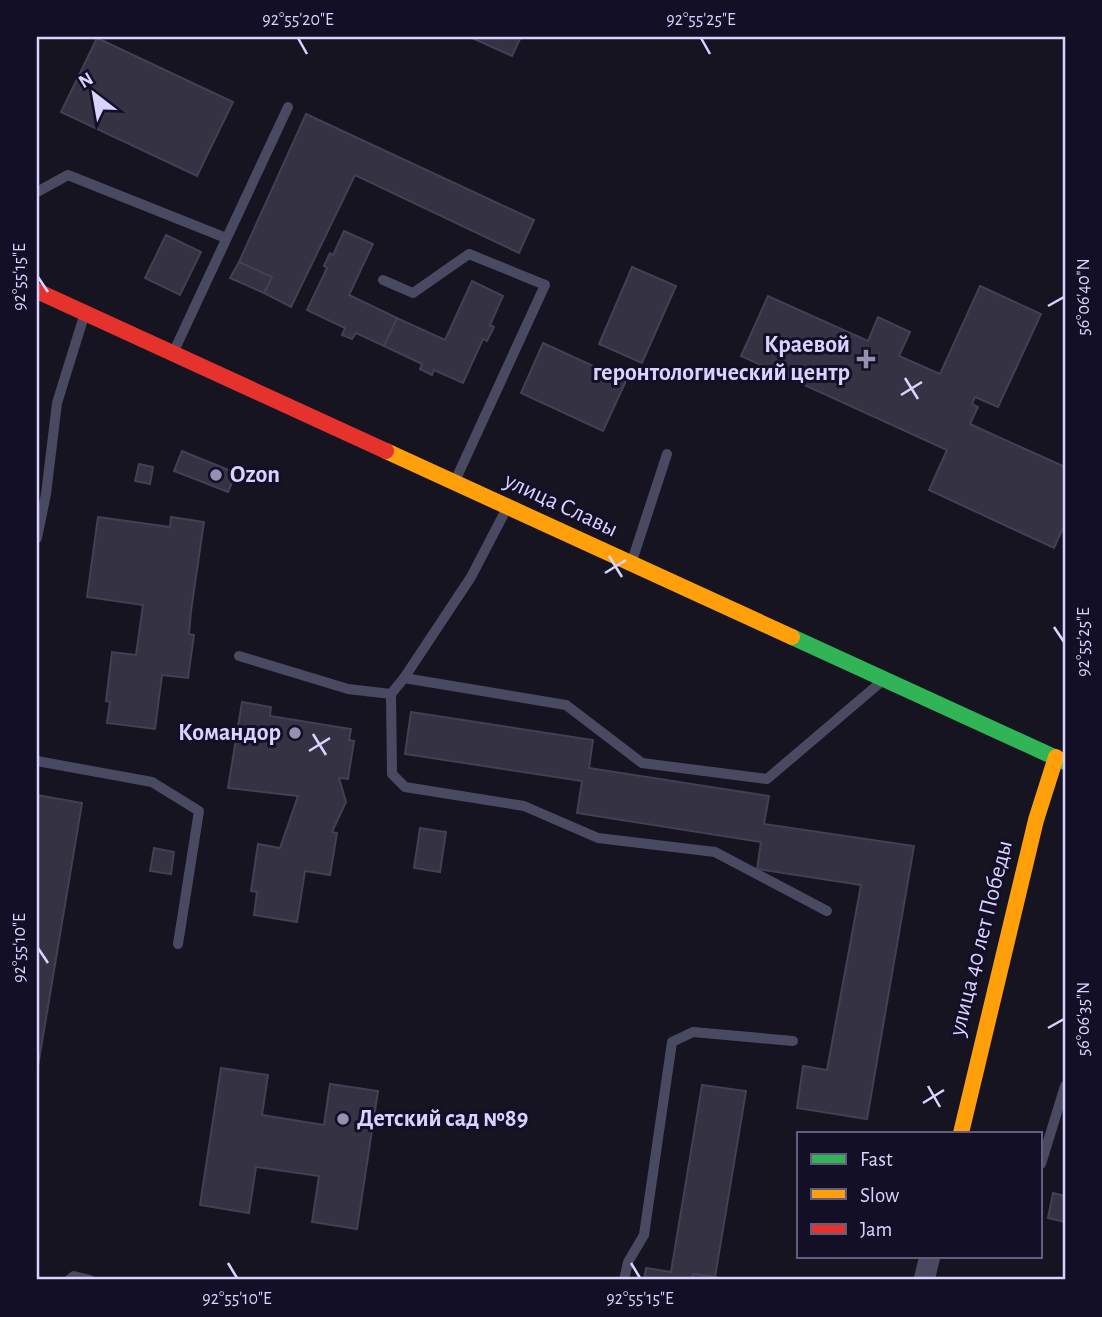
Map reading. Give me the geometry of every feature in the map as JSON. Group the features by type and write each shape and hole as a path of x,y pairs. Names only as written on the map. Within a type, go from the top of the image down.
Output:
{"main road":[{"name":"улица Славы","path":"37,291 1060,759"},
{"name":"улица 40 лет Победы","path":"961,1132 1036,820 1060,759"}],"street":[{"path":"924,1280 930,1258"}],"lane":[{"path":"173,354 288,107"},
{"path":"37,192 68,175 226,238"},
{"path":"383,281 413,293 469,254 545,285 455,481"},
{"path":"37,538 46,494 57,403 85,313"},
{"path":"632,563 667,454"},
{"path":"508,506 471,577 391,694 392,774 405,787 524,806 598,838 715,852 827,911"},
{"path":"239,656 348,689 391,694"},
{"path":"404,678 566,705 642,763 767,779 885,679"},
{"path":"37,761 152,782 199,811 178,944"},
{"path":"624,1280 628,1262 644,1236 672,1042 693,1032 793,1041"},
{"path":"1042,1161 1065,1086"},
{"path":"69,1280 74,1276 90,1280"}],"building":[{"path":"470,37 521,37 512,56"},
{"path":"97,38 233,102 197,176 61,112"},
{"path":"306,114 534,220 519,253 355,175 291,307 264,293 272,277 239,262"},
{"path":"344,231 373,244 349,295 397,318 384,346 356,333 352,339 342,335 345,328 307,310 327,268 324,266 330,253 333,255"},
{"path":"166,235 201,252 180,295 145,278"},
{"path":"239,262 272,277 264,293 230,278"},
{"path":"632,267 676,286 642,363 599,344"},
{"path":"472,281 503,296 490,325 494,327 487,341 483,339 463,383 434,370 432,375 420,369 422,364 384,346 397,318 445,340"},
{"path":"980,286 1041,314 998,407 975,397 972,404 978,407 970,424 1065,467 1065,524 1054,548 929,490 947,450 741,356 768,296 868,341 878,317 910,332 899,356 940,374"},
{"path":"543,343 626,381 603,431 521,393"},
{"path":"182,451 236,473 228,492 174,471"},
{"path":"139,464 153,467 150,484 135,481"},
{"path":"98,517 170,527 171,517 204,522 191,611 189,634 194,635 188,678 162,675 155,729 107,723 110,702 106,701 112,652 136,655 143,605 87,597"},
{"path":"242,702 271,707 270,716 351,729 349,740 354,741 348,779 339,778 346,802 332,832 337,833 330,875 305,871 297,922 254,915 257,892 251,891 258,844 280,848 298,796 228,788"},
{"path":"411,712 593,740 589,768 769,796 764,824 914,846 867,1119 797,1108 803,1066 827,1070 861,885 757,869 761,842 577,813 582,781 405,754"},
{"path":"37,795 82,803 37,1072"},
{"path":"420,828 446,832 440,872 414,868"},
{"path":"154,848 174,852 171,874 150,871"},
{"path":"221,1068 268,1075 262,1115 324,1125 330,1084 378,1091 357,1229 312,1222 319,1176 256,1167 249,1213 200,1205"},
{"path":"702,1085 746,1091 715,1277 693,1274 692,1280 644,1280 646,1268 671,1272"},
{"path":"1053,1193 1065,1196 1065,1222 1048,1218"},
{"path":"693,1274 715,1277 728,1280 692,1280"}],"traffic: fast":[{"path":"792,637 1065,762"}],"traffic: slow":[{"path":"386,451 792,637"},
{"path":"961,1132 1036,820 1056,757"}],"traffic: jam":[{"path":"37,291 386,451"}],"place":[{"name":"Краевой геронтологический центр","path":"866,359"},
{"name":"Ozon","path":"216,475"},
{"name":"Командор","path":"295,733"},
{"name":"Детский сад №89","path":"343,1119"}]}
